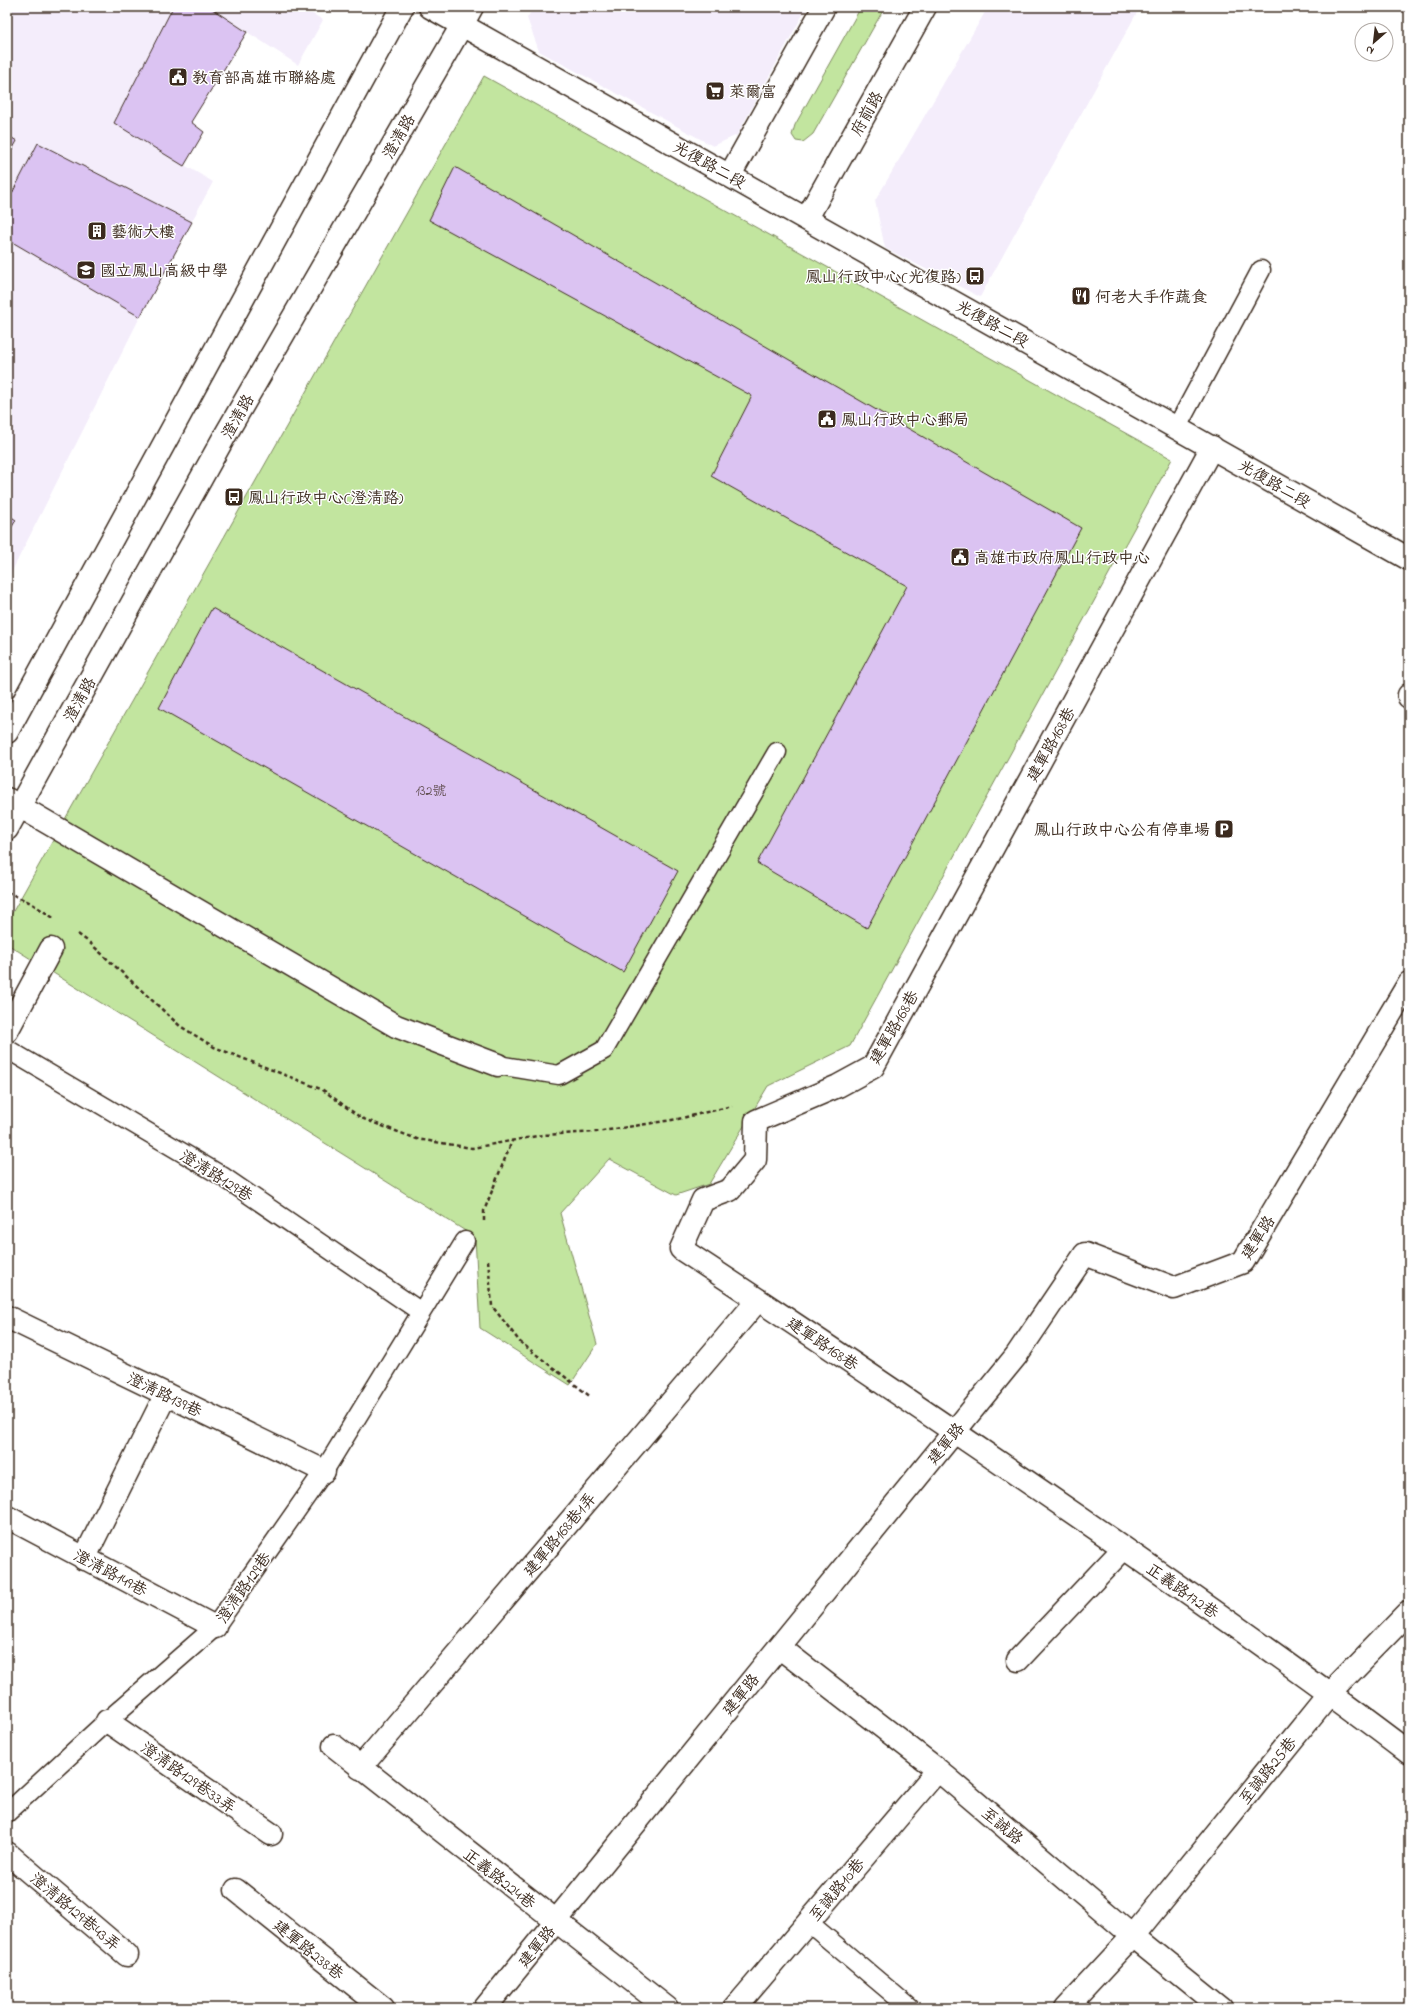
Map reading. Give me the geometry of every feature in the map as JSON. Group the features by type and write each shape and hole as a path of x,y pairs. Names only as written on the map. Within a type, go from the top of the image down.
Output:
{"street":[{"path":"7,732 402,7"},
{"name":"光復路二段","path":"430,7 467,16 730,175 1212,446 1409,559"},
{"path":"730,175 824,7"},
{"name":"府前路","path":"807,218 925,7"},
{"name":"澄清路","path":"7,829 13,802 467,16"},
{"name":"建軍路168巷","path":"954,1431 681,1250 703,1200 730,1190 755,1160 756,1121 838,1086 873,1067 1212,446"},
{"path":"13,802 396,1026 498,1065"},
{"path":"7,1031 51,949"},
{"name":"建軍路","path":"485,2008 1016,1356 1085,1254 1174,1288 1243,1262 1409,983"},
{"name":"建軍路168巷1弄","path":"360,1768 758,1300"},
{"name":"澄清路139巷","path":"7,1316 324,1471"},
{"path":"84,1559 166,1394"},
{"name":"正義路172巷","path":"954,1431 1330,1693 1409,1753"},
{"name":"澄清路149巷","path":"7,1517 215,1627"},
{"path":"1018,1660 1124,1548"},
{"name":"至誠路25巷","path":"1066,2008 1133,1936 1330,1693 1409,1612"},
{"name":"至誠路","path":"779,1647 938,1770 1133,1936 1222,2008"},
{"name":"澄清路129巷33弄","path":"108,1721 271,1834"},
{"name":"正義路224巷","path":"334,1746 360,1768 667,2008"},
{"name":"至誠路10巷","path":"735,2008 938,1770"},
{"name":"澄清路129巷43弄","path":"7,1852 127,1955"},
{"name":"建軍路238巷","path":"236,1890 383,2008"}],"lane":[{"path":"1177,427 1261,270"},
{"path":"498,1065 559,1075 604,1050 777,752"},
{"name":"澄清路129巷","path":"7,1049 222,1176 421,1312"},
{"name":"澄清路129巷","path":"7,1813 108,1721 215,1627 324,1471 465,1241"},
{"path":"808,1922 910,2008"}],"path":[{"path":"7,892 31,903 58,921"},
{"path":"77,934 90,943 180,1026 214,1047 323,1090 361,1118 417,1140 472,1148 543,1136 596,1132 678,1119 735,1105 756,1121"},
{"path":"485,1227 484,1211 512,1141"},
{"path":"487,1257 492,1306 520,1342 591,1397"}],"shaded area":[{"name":"國立鳳山高級中學","path":"7,7 173,7 114,123 213,182 140,317 7,581"},
{"path":"209,7 301,7 323,20 298,65"},
{"path":"534,7 807,7 737,135 713,146 539,51 527,18"},
{"path":"988,7 1140,7 980,297 885,248 875,201"}],"green space":[{"path":"861,7 885,7 813,134 803,142 796,141 792,135 795,125"},
{"path":"484,76 1172,459 850,1046 768,1086 709,1184 676,1195 609,1159 560,1213 597,1344 570,1385 480,1328 475,1237 7,944 7,922"}],"building":[{"name":"教育部高雄市聯絡處","path":"173,7 209,7 247,32 191,122 204,132 184,166 114,123"},
{"path":"7,135 17,141 7,159"},
{"name":"藝術大樓","path":"38,143 192,222 140,317 7,239 7,203"},
{"name":"高雄市政府鳳山行政中心","path":"455,167 1081,528 867,928 757,863 907,586 711,476 752,396 429,220"},
{"path":"7,514 16,520 7,535"},
{"path":"212,608 678,871 623,972 159,708"}],"place":[{"name":"教育部高雄市聯絡處","path":"178,77"},
{"name":"萊爾富","path":"715,91"},
{"name":"藝術大樓","path":"97,231"},
{"name":"國立鳳山高級中學","path":"86,270"},
{"name":"鳳山行政中心(光復路)","path":"975,276"},
{"name":"何老大手作蔬食","path":"1081,296"},
{"name":"鳳山行政中心郵局","path":"827,419"},
{"name":"鳳山行政中心(澄清路)","path":"234,497"},
{"name":"高雄市政府鳳山行政中心","path":"960,557"},
{"name":"鳳山行政中心公有停車場","path":"1224,829"}]}
